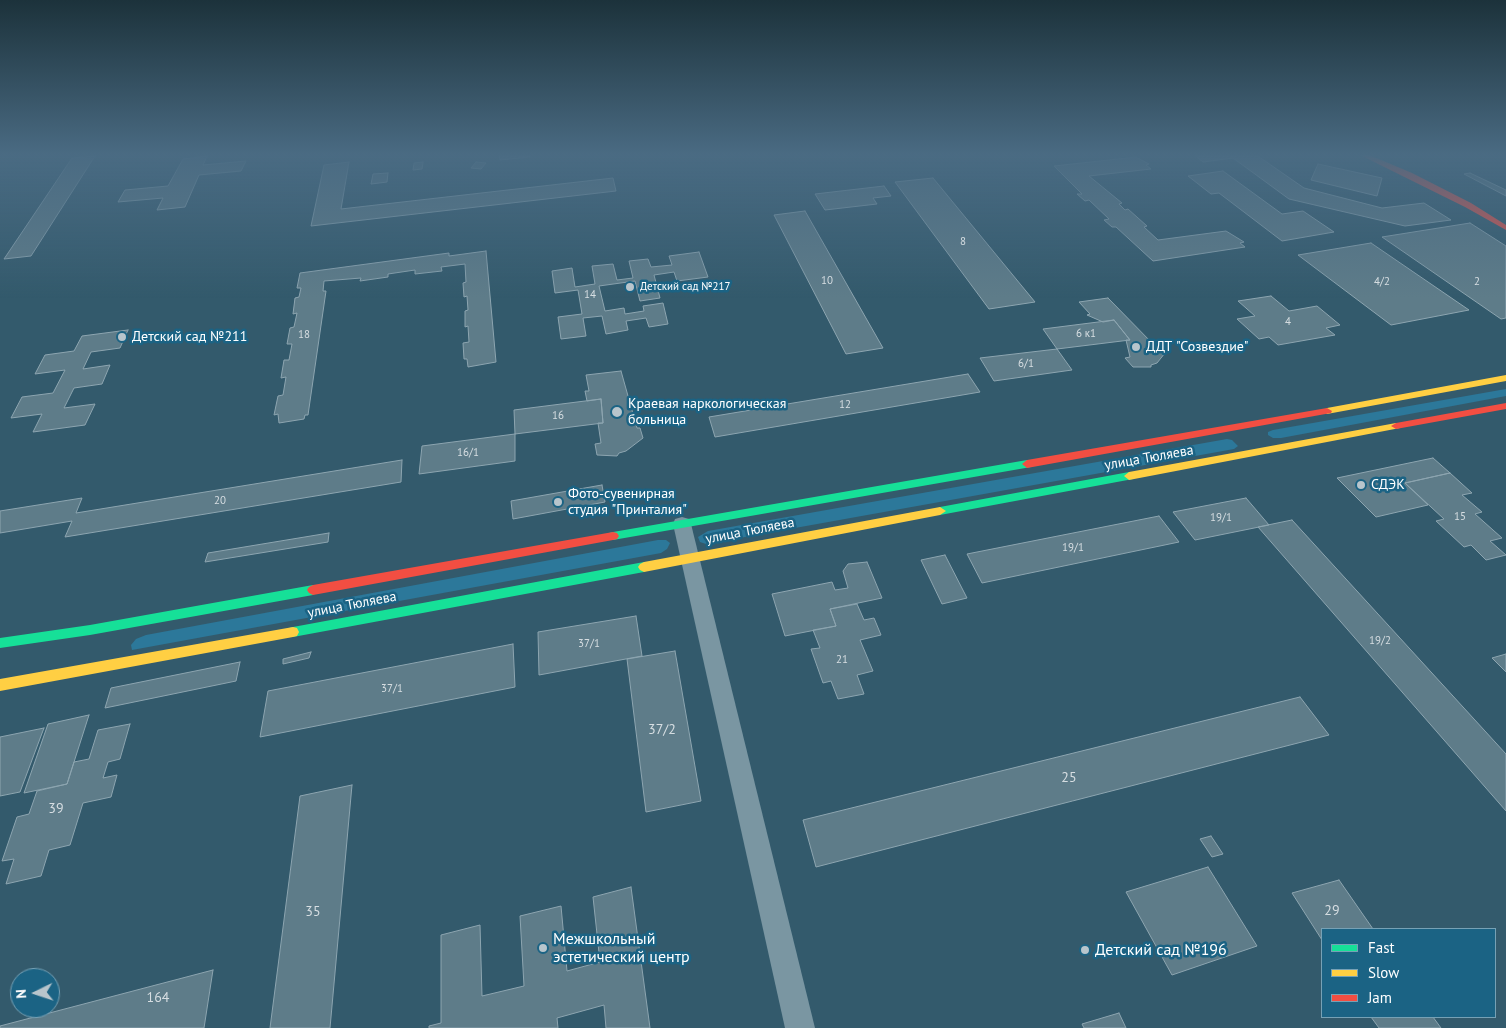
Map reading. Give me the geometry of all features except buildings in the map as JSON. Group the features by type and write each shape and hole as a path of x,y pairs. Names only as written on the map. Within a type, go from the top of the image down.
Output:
{"main road":[{"path":"1462,202 1506,228"},
{"path":"1481,202 1506,216"},
{"name":"улица Тюляева","path":"0,643 90,630 1506,378"},
{"name":"улица Тюляева","path":"0,685 1506,406"},
{"path":"75,672 90,630"}],"street":[{"path":"682,524 800,1028"}],"shaded area":[{"path":"1506,389 1506,396 1281,438 1273,438 1268,435 1268,432 1273,430"},
{"path":"1227,439 1232,440 1238,446 1234,449 706,544 700,542 698,537 708,531"},
{"path":"666,540 670,543 667,549 661,553 132,650 131,645 136,639 146,635"}],"traffic: fast":[{"path":"613,536 1027,464"},
{"path":"940,511 1129,476"},
{"path":"293,632 644,567"},
{"path":"0,643 90,630 313,590"}],"traffic: slow":[{"path":"1327,411 1506,378"},
{"path":"1129,476 1396,426"},
{"path":"644,567 940,511"},
{"path":"0,685 293,632"}],"traffic: jam":[{"path":"1462,202 1506,228"},
{"path":"1396,426 1506,406"},
{"path":"1027,464 1327,411"},
{"path":"313,590 613,536"}],"place":[{"name":"Детский сад №217","path":"630,287"},
{"name":"Детский сад №211","path":"122,337"},
{"name":"ДДТ \"Созвездие\"","path":"1136,347"},
{"name":"Краевая наркологическая больница","path":"617,412"},
{"name":"СДЭК","path":"1361,485"},
{"name":"Фото-сувенирная студия \"Принталия\"","path":"558,502"},
{"name":"Межшкольный эстетический центр","path":"543,948"},
{"name":"Детский сад №196","path":"1085,950"}]}
